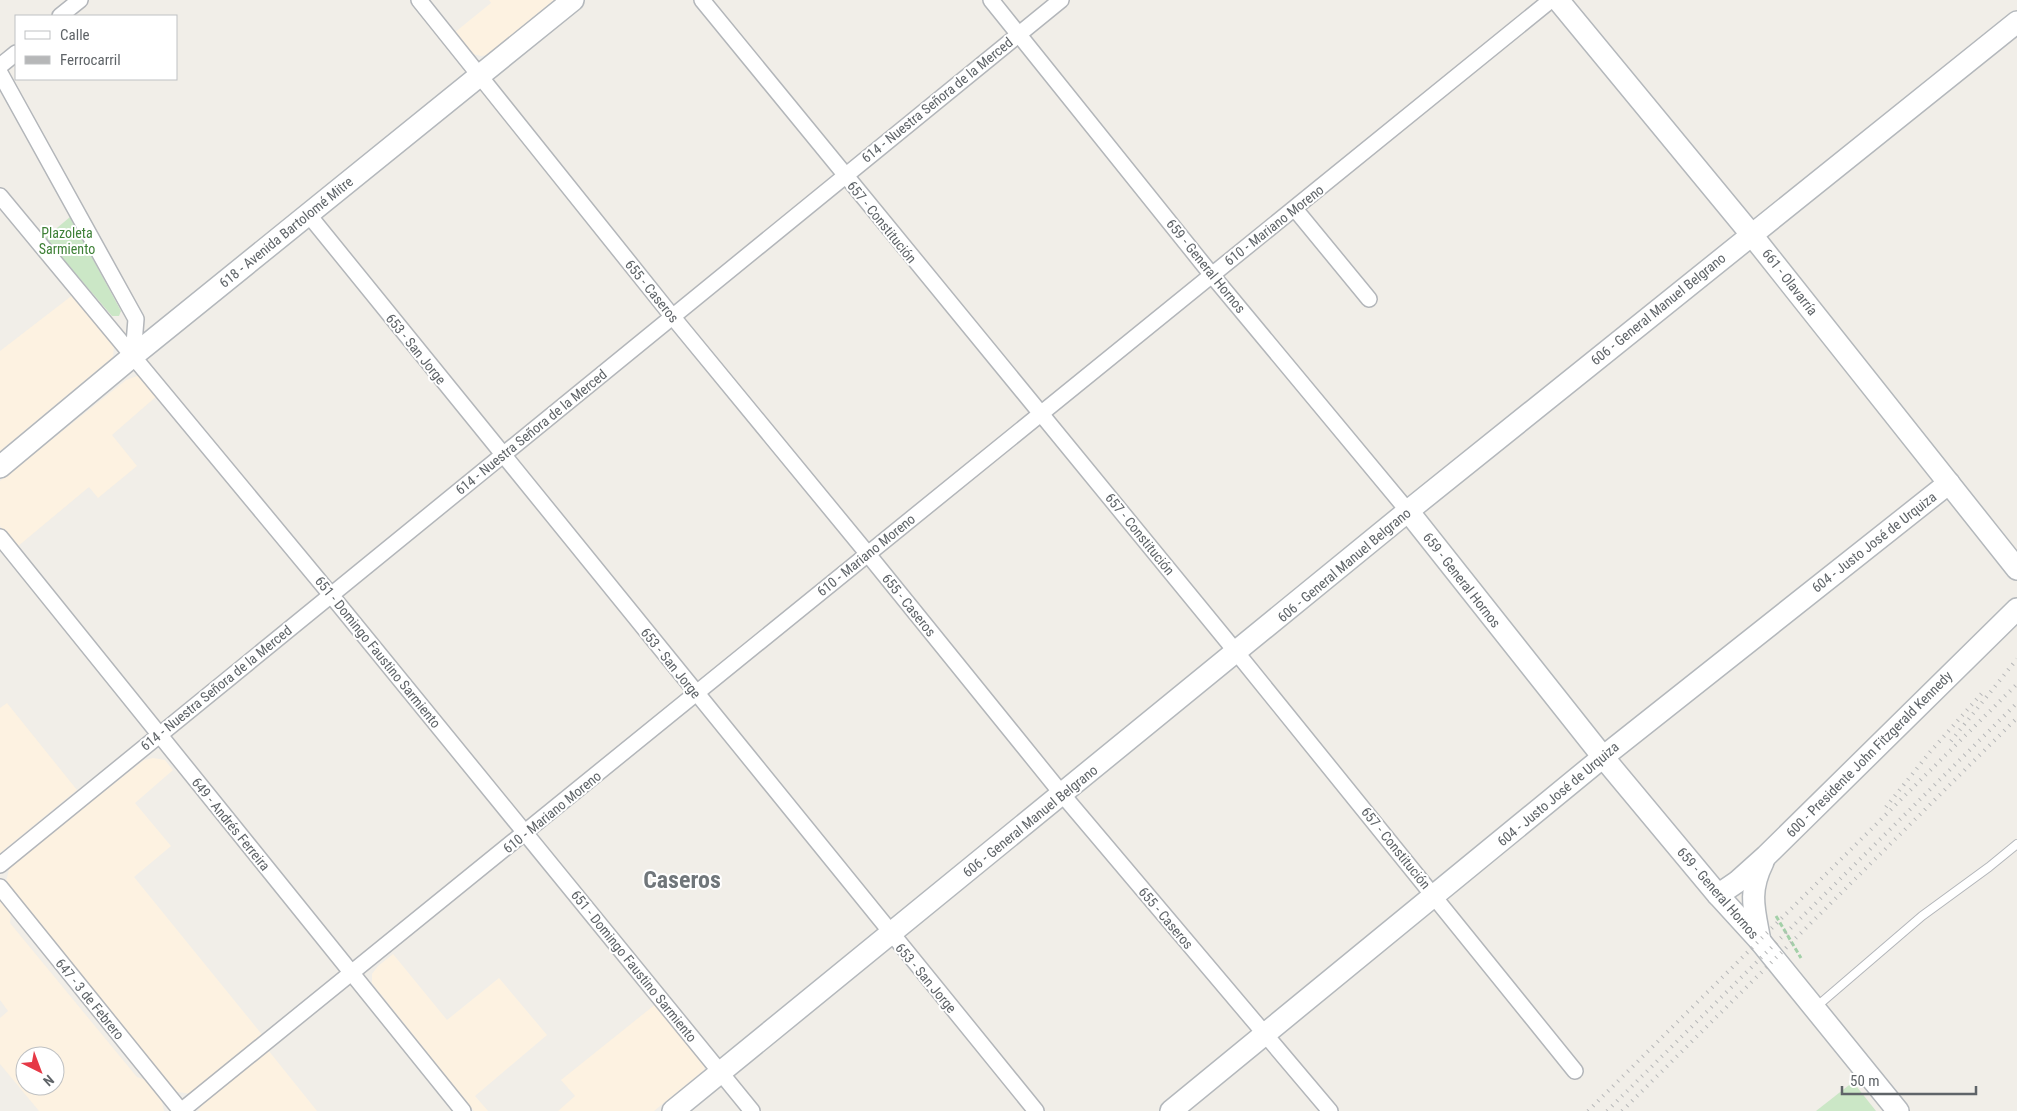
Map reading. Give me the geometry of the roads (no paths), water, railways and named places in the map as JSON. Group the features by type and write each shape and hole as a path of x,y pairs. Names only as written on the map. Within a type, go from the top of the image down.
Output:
{"street":[{"path":"61,15 80,0"},
{"name":"655 - Caseros","path":"419,0 672,316 1062,794 1330,1111"},
{"name":"618 - Avenida Bartolomé Mitre","path":"0,467 133,356 573,0"},
{"name":"657 - Constitución","path":"702,0 845,177 1237,653 1575,1071"},
{"name":"659 - General Hornos","path":"991,0 1211,274 1408,511 1603,757 1718,895 1760,941 1898,1111"},
{"name":"614 - Nuestra Señora de la Merced","path":"0,865 1061,0"},
{"name":"610 - Mariano Moreno","path":"181,1111 353,974 696,695 867,553 1042,414 1211,274 1551,0"},
{"name":"661 - Olavarría","path":"1558,0 1751,234 2017,568"},
{"name":"606 - General Manuel Belgrano","path":"673,1111 1237,653 1408,511 2017,22"},
{"path":"0,66 15,54"},
{"path":"0,72 136,318 133,356"},
{"name":"651 - Domingo Faustino Sarmiento","path":"0,196 331,595 752,1111"},
{"path":"1295,208 1369,299"},
{"name":"653 - San Jorge","path":"308,214 502,456 1036,1111"},
{"name":"604 - Justo José de Urquiza","path":"1171,1111 1603,757 1949,483"},
{"name":"649 - Andrés Ferreira","path":"0,537 463,1111"},
{"name":"600 - Presidente John Fitzgerald Kennedy","path":"1718,895 1737,882 1766,856 2017,609"},
{"path":"1760,941 1753,902 1754,879 1766,856"},
{"name":"647 - 3 de Febrero","path":"0,887 181,1111"}],"lane":[{"path":"1814,1009 1922,916 2017,844"}],"railway":[{"path":"1951,741 2017,659"},
{"path":"1588,1111 2017,684"},
{"path":"1886,807 1930,752 1983,692"},
{"path":"1607,1111 2017,703"},
{"path":"1622,1111 2017,718"}],"district":[{"name":"Caseros","path":"682,880"}],"park label":[{"name":"Plazoleta Sarmiento","path":"67,242"}]}
